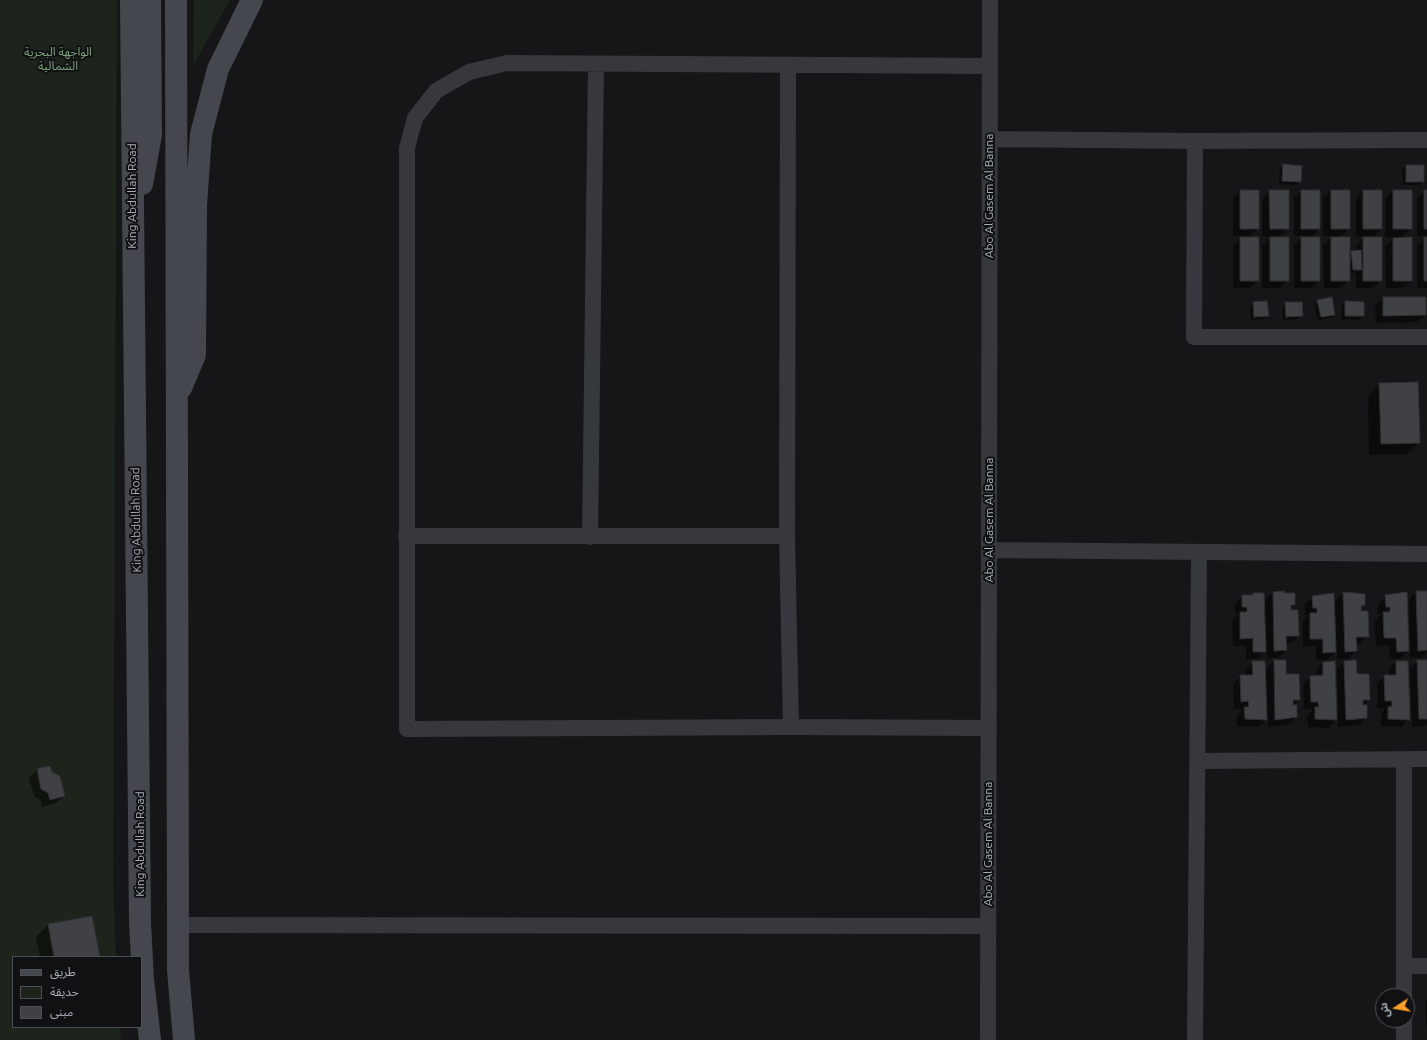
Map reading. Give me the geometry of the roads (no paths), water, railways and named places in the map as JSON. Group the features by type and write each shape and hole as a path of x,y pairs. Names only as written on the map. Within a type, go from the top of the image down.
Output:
{"street":[{"name":"King Abdullah Road","path":"131,0 132,234 140,923 142,956"},
{"path":"132,234 151,135 150,0"},
{"path":"176,0 178,970 184,1040"},
{"path":"178,394 195,355 196,205 201,134 218,70 252,0"},
{"name":"Abo Al Gasem Al Banna","path":"988,1040 990,0"},
{"path":"989,728 790,727 407,729 406,536 407,148 415,118 436,91 469,72 507,63 788,66 990,66"},
{"path":"590,537 596,64"},
{"path":"788,66 787,536 790,727"},
{"path":"990,138 1195,141 1427,140"},
{"path":"1195,141 1194,337 1427,337"},
{"path":"406,536 787,536"},
{"path":"989,550 1427,554"},
{"path":"1195,1040 1199,553"},
{"path":"1404,759 1404,988"},
{"path":"1198,761 1427,759"},
{"path":"178,925 988,926"},
{"name":"King Abdullah Road","path":"142,960 150,1040"},
{"path":"1404,966 1427,966"},
{"path":"1404,1028 1404,1040"}],"park label":[{"name":"الواجهة البحرية الشمالية","path":"58,59"}]}
